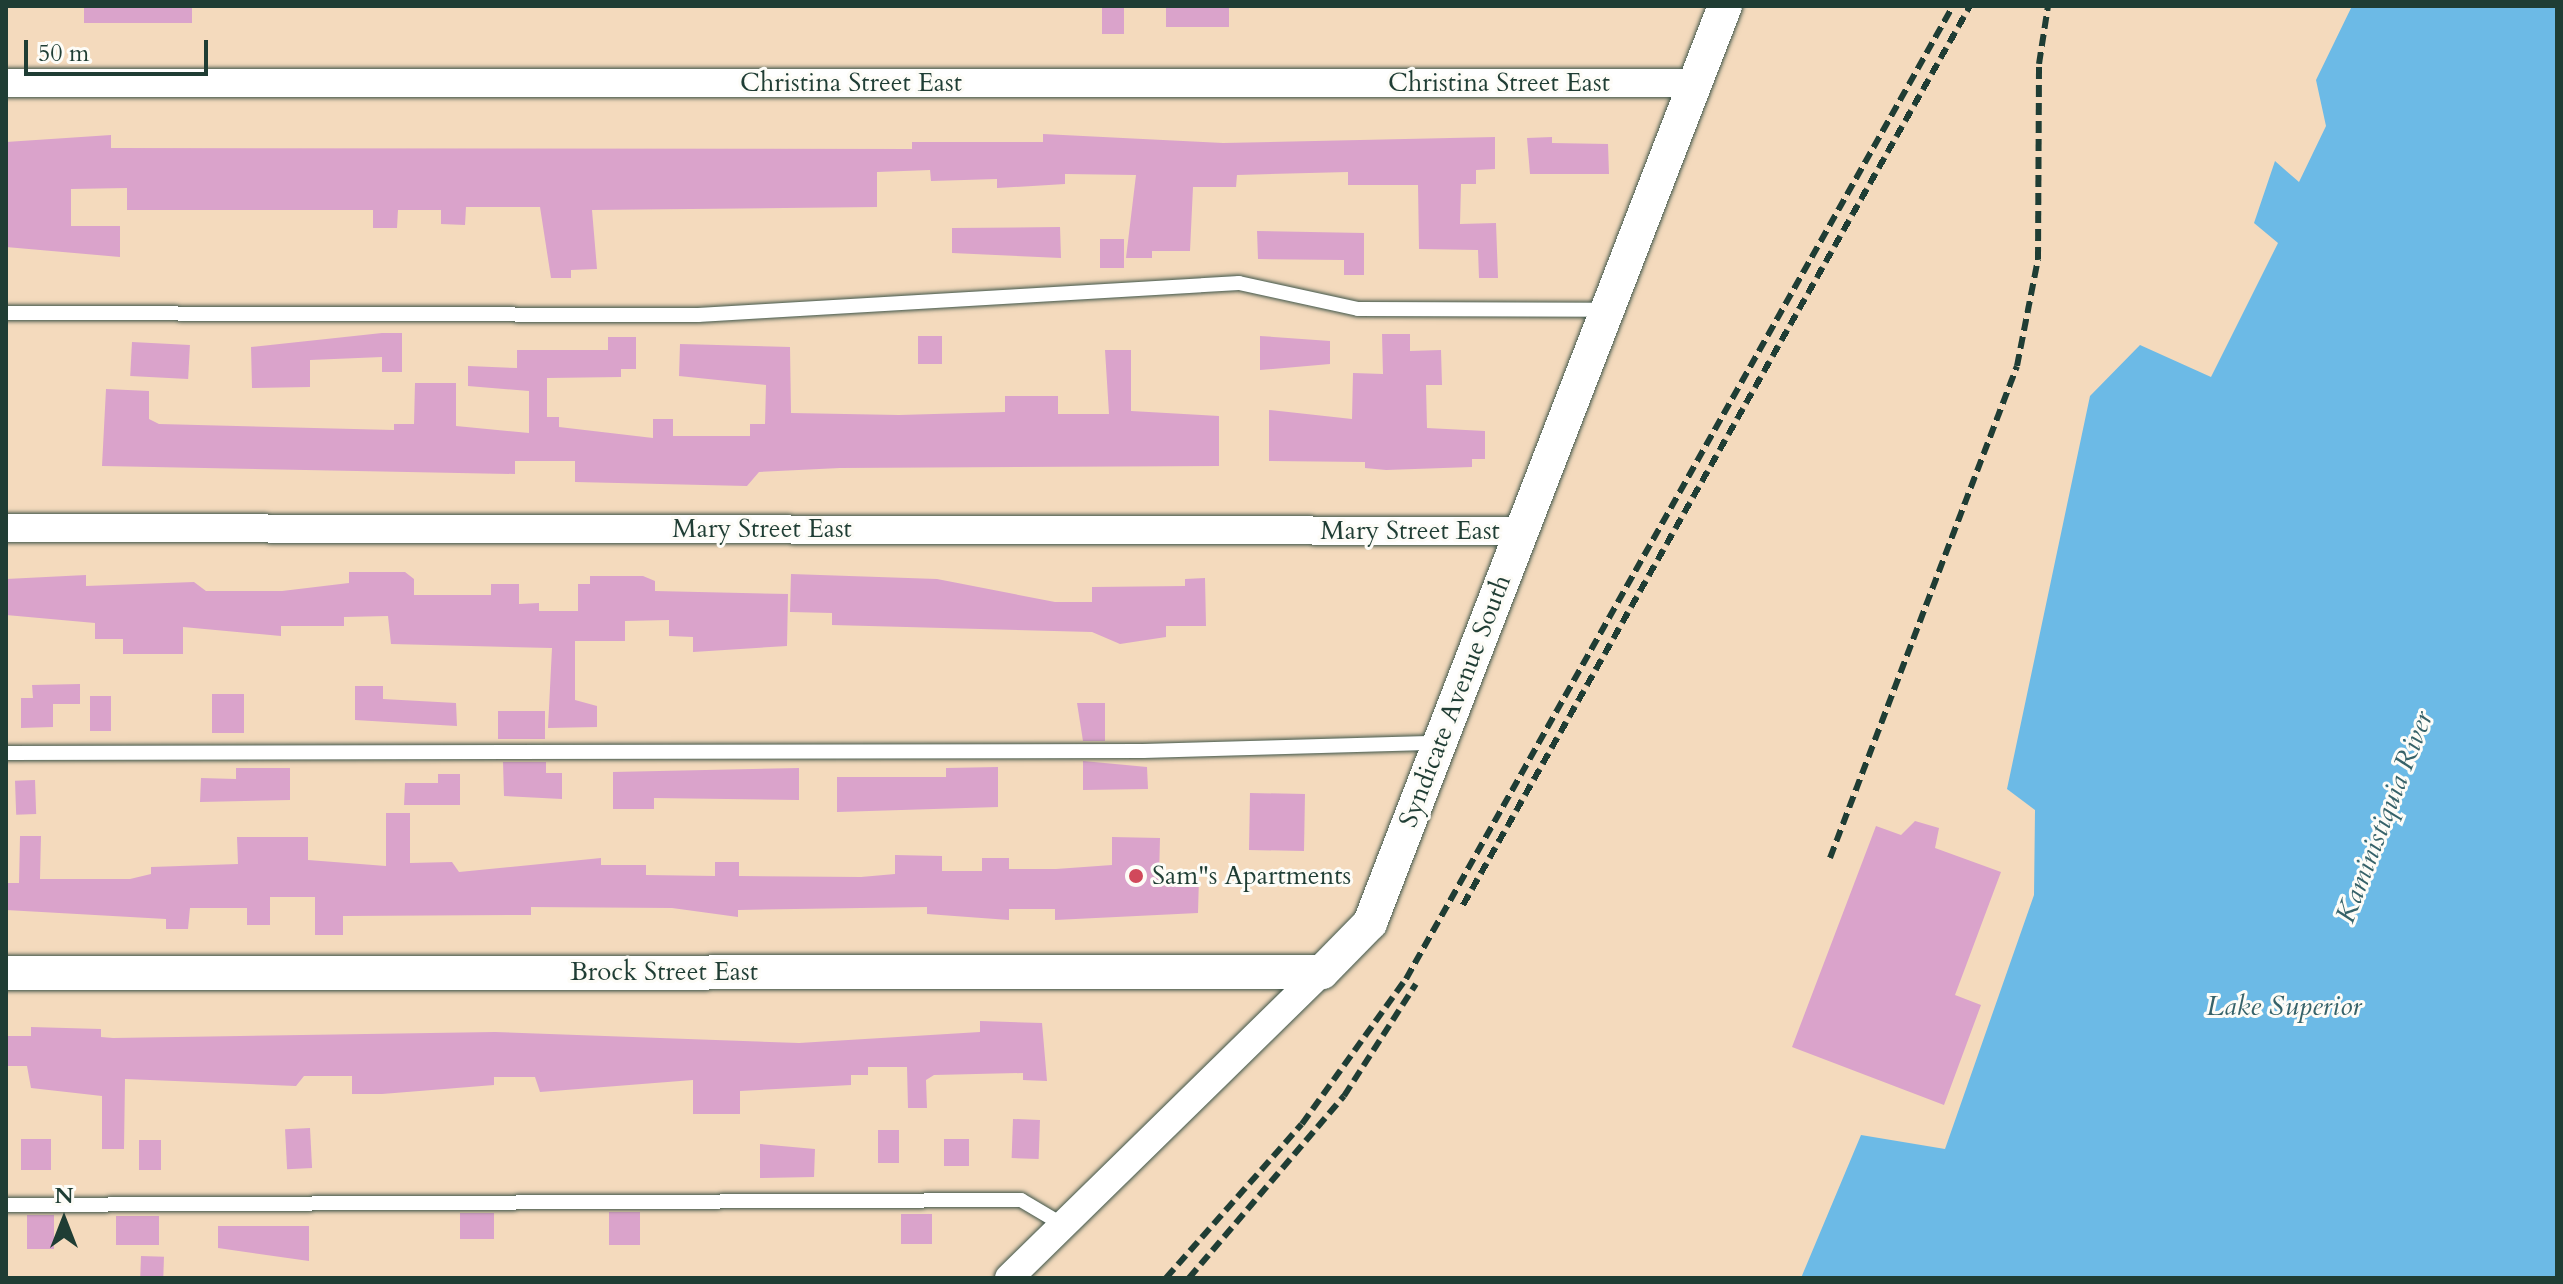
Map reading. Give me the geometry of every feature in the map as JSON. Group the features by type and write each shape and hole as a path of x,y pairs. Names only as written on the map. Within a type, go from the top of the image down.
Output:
{"street":[{"name":"Syndicate Avenue South","path":"1009,1278 1370,923 1441,743 1519,531 1725,6"},
{"name":"Christina Street East","path":"6,83 1696,83"},
{"name":"Mary Street East","path":"6,528 1519,531"},
{"name":"Brock Street East","path":"6,973 1322,972"}],"lane":[{"path":"6,313 698,315 1239,283 1358,309 1607,310"},
{"path":"6,753 1143,751 1441,743"},
{"path":"6,1205 1021,1200 1065,1226"}],"water":[{"name":"Lake Superior","path":"2352,6 2557,6 2557,1278 1801,1278 1861,1135 1945,1149 2034,895 2035,810 2007,789 2090,396 2140,345 2211,377 2278,243 2254,223 2275,161 2299,182 2326,126 2316,80"}],"building":[{"path":"84,6 192,6 192,23 84,23"},
{"path":"1102,6 1124,6 1124,34 1102,34"},
{"path":"1166,6 1229,6 1229,27 1166,27"},
{"path":"1043,134 1223,143 1495,137 1495,169 1476,170 1476,184 1461,184 1460,224 1496,223 1498,278 1479,278 1478,250 1419,249 1418,185 1348,185 1348,172 1237,175 1236,187 1193,187 1190,251 1152,251 1152,258 1126,258 1136,175 1065,174 1065,184 997,188 997,179 931,181 930,170 877,172 877,207 592,210 597,269 571,270 571,278 551,278 540,207 466,207 465,225 441,224 441,210 398,210 397,228 373,228 373,210 127,210 127,188 71,189 71,226 120,226 120,257 6,247 6,142 111,135 111,148 912,149 912,142 1043,142"},
{"path":"1552,137 1552,143 1608,144 1609,174 1530,174 1527,138"},
{"path":"1060,227 1061,258 952,253 952,228"},
{"path":"1257,231 1364,233 1364,275 1344,275 1344,260 1258,259"},
{"path":"1100,239 1124,239 1124,268 1100,268"},
{"path":"402,333 402,372 382,372 382,357 310,360 310,387 252,388 251,347"},
{"path":"1382,334 1410,334 1410,351 1441,350 1442,385 1426,385 1427,428 1485,431 1485,459 1472,459 1472,467 1386,470 1365,468 1365,462 1269,461 1269,410 1352,419 1353,373 1383,374"},
{"path":"918,336 942,336 942,364 918,364"},
{"path":"1260,336 1330,341 1330,364 1260,370"},
{"path":"608,337 636,337 636,369 621,369 621,377 547,378 547,417 559,417 559,427 653,438 653,419 673,419 673,436 750,436 750,424 765,424 766,385 679,376 680,344 790,347 791,413 899,415 1005,412 1005,396 1058,396 1058,414 1109,414 1105,350 1131,350 1131,411 1219,416 1219,466 840,468 759,472 747,486 575,482 575,461 515,461 515,474 102,466 106,389 149,391 149,419 159,424 394,430 394,424 414,424 415,383 456,383 456,426 529,433 529,391 468,386 468,366 517,368 517,350 608,350"},
{"path":"132,342 190,345 188,379 130,376"},
{"path":"349,572 405,572 414,579 414,595 491,595 491,584 519,584 519,604 539,603 539,611 578,611 578,584 590,584 590,576 643,576 655,581 655,591 788,594 787,646 693,652 693,637 669,636 669,620 625,621 625,641 575,641 575,700 597,706 597,727 548,728 552,648 391,644 388,616 344,617 344,626 281,626 281,636 183,627 183,654 123,654 123,639 95,639 95,623 6,615 6,579 86,575 86,586 194,582 206,591 282,591 349,583"},
{"path":"791,574 937,579 1055,602 1092,602 1092,587 1185,586 1185,579 1205,578 1206,626 1166,626 1166,637 1120,644 1092,632 832,625 832,613 790,612"},
{"path":"80,684 80,704 53,704 53,727 21,728 21,698 33,698 32,685"},
{"path":"355,686 383,686 383,699 456,703 457,726 355,720"},
{"path":"212,694 244,694 244,733 212,733"},
{"path":"90,696 111,696 111,731 90,731"},
{"path":"1077,703 1105,703 1105,741 1083,741"},
{"path":"498,711 545,711 545,739 498,739"},
{"path":"1083,761 1147,767 1148,789 1083,790"},
{"path":"503,762 546,762 546,773 562,773 562,799 504,796"},
{"path":"998,767 998,807 837,812 837,777 946,777 946,768"},
{"path":"236,768 290,768 290,800 200,802 201,778 236,779"},
{"path":"799,768 799,800 654,798 654,809 613,809 613,772"},
{"path":"438,774 460,774 460,805 404,805 405,783 438,783"},
{"path":"35,780 36,814 16,815 15,781"},
{"path":"1250,793 1305,794 1304,851 1249,850"},
{"path":"386,813 410,813 410,863 452,862 459,872 601,858 601,865 646,865 646,875 715,876 715,862 739,862 739,876 861,877 895,874 895,855 942,856 942,871 982,871 982,858 1009,858 1009,869 1056,869 1112,865 1112,837 1160,838 1159,877 1199,877 1198,913 1055,920 1055,909 1009,909 1009,920 927,914 927,907 738,910 738,917 672,908 531,907 531,915 343,916 343,935 315,935 315,897 270,897 270,925 247,925 247,908 190,908 188,929 166,929 166,919 6,910 6,883 19,883 20,836 41,836 40,879 130,879 151,874 151,867 238,864 237,837 308,837 308,860 386,866"},
{"path":"1915,821 1939,828 1935,848 2001,872 1955,995 1981,1005 1944,1105 1792,1047 1876,826 1901,835"},
{"path":"980,1021 1042,1023 1047,1081 1023,1080 1023,1073 934,1075 926,1080 927,1108 908,1108 907,1067 868,1067 868,1075 851,1075 851,1085 740,1091 740,1114 693,1114 693,1080 540,1092 535,1077 494,1077 494,1085 352,1094 352,1076 304,1076 296,1086 125,1079 124,1149 102,1149 102,1096 31,1088 27,1066 6,1066 6,1036 31,1036 31,1027 101,1029 101,1037 113,1038 495,1032 799,1043 980,1032"},
{"path":"1013,1119 1040,1120 1039,1159 1012,1158"},
{"path":"310,1128 312,1168 287,1169 285,1129"},
{"path":"878,1130 899,1130 899,1163 878,1163"},
{"path":"21,1139 51,1139 51,1170 21,1170"},
{"path":"944,1139 969,1139 969,1166 944,1166"},
{"path":"139,1140 161,1140 161,1170 139,1170"},
{"path":"760,1144 815,1149 814,1177 760,1178"},
{"path":"609,1212 640,1212 640,1245 609,1245"},
{"path":"460,1213 494,1213 494,1239 460,1239"},
{"path":"901,1214 932,1214 932,1244 901,1244"},
{"path":"27,1215 54,1215 54,1249 27,1249"},
{"path":"116,1216 159,1216 159,1245 116,1245"},
{"path":"218,1226 309,1226 309,1261 218,1248"},
{"path":"141,1256 164,1257 163,1278 140,1278"}],"railway":[{"path":"1166,1278 1302,1124 1406,979 1953,6"},
{"path":"1463,905 1970,6"},
{"path":"1830,858 2017,366 2038,259 2039,64 2048,6"},
{"path":"1189,1278 1344,1096 1416,984"}],"place":[{"name":"Sam\"s Apartments","path":"1136,876"}],"water label":[{"name":"Kaministiquia River","path":"2384,817"}]}
